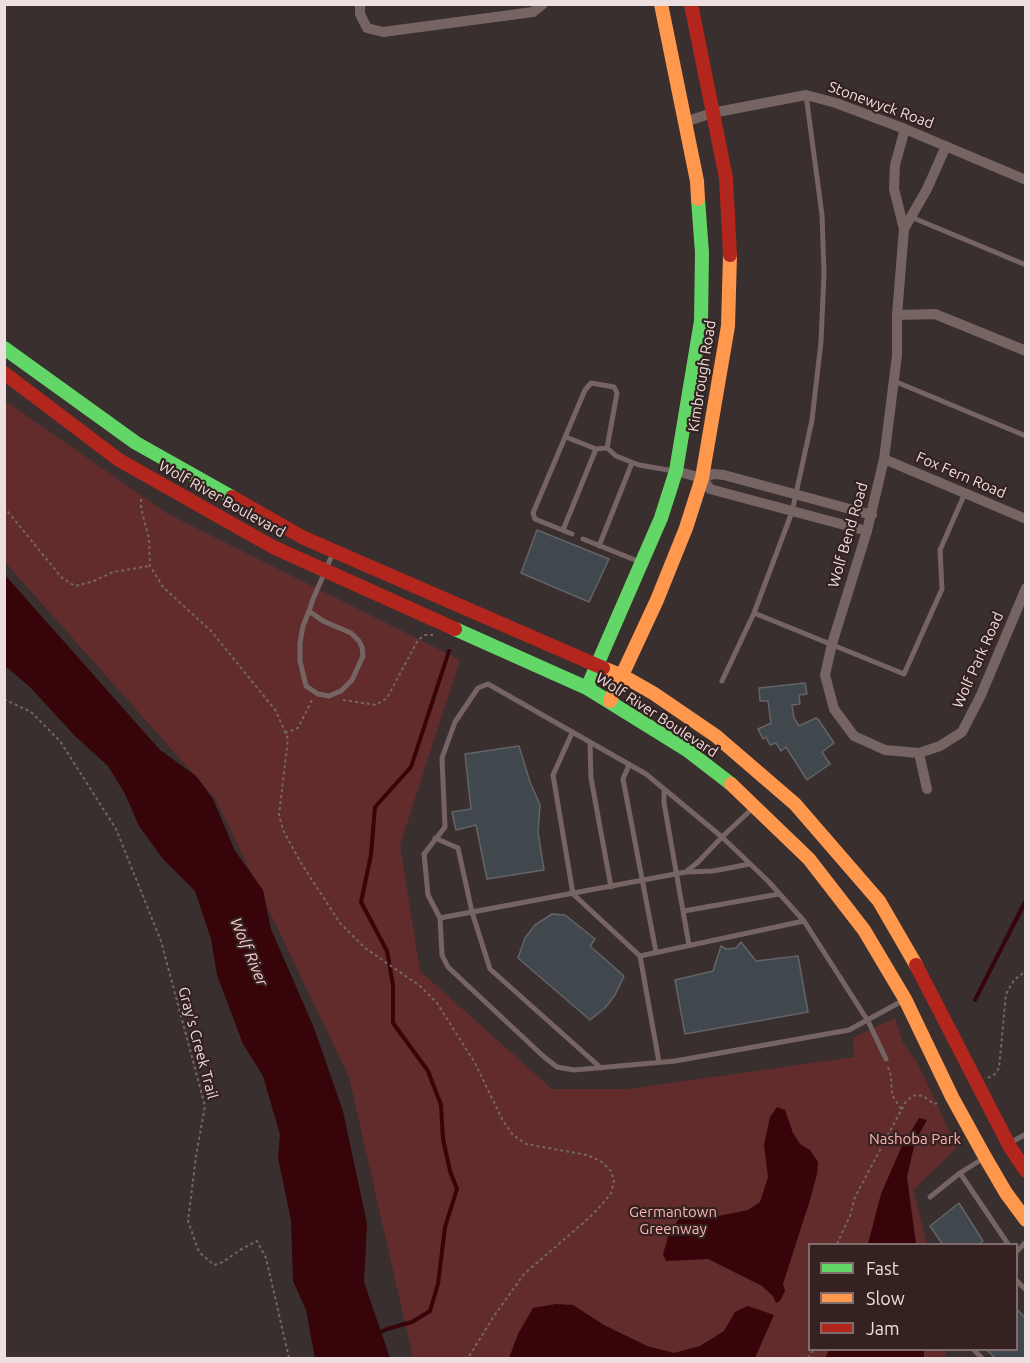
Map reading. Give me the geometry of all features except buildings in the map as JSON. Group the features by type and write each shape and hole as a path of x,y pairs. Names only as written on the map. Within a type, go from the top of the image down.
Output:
{"main road":[{"name":"Kimbrough Road","path":"587,688 662,519 676,471 701,321 702,253 697,181 661,4"},
{"name":"Kimbrough Road","path":"610,701 673,563 702,478 728,326 730,252 726,178 691,4"},
{"name":"Wolf River Boulevard","path":"4,348 136,443 304,538 565,653 623,676 653,693 716,736 795,804 879,902 929,988 1026,1172"},
{"name":"Wolf River Boulevard","path":"4,373 120,460 273,548 587,688 687,750 735,787 816,867 864,930 905,999 952,1097 985,1157 1006,1193 1026,1220"}],"street":[{"path":"360,4 360,15 366,28 383,32 533,12 543,4"},
{"name":"Stonewyck Road","path":"685,122 712,113 806,95 836,103 905,129 1026,180"},
{"name":"Wolf Bend Road","path":"905,129 895,165 894,189 904,229 897,315 897,355 884,459 872,514 832,644 825,675 834,709 854,736 885,750 919,753"},
{"name":"Wolf Bend Road","path":"904,229 927,189 946,146"},
{"path":"897,315 935,314 1026,351"},
{"name":"Fox Fern Road","path":"884,459 1026,519"},
{"path":"676,471 702,478 713,474 724,475 872,514"},
{"path":"702,478 710,489 867,531"},
{"name":"Wolf Park Road","path":"919,753 940,746 962,732 981,695 1026,588"},
{"path":"919,753 927,789"}],"lane":[{"path":"722,681 753,614 792,512 812,420 819,364 824,273 822,215 806,95"},
{"path":"899,211 1026,265"},
{"path":"894,381 1026,436"},
{"path":"572,534 536,519 533,513 585,390 591,383 614,387 617,393 607,448"},
{"path":"566,437 596,449 607,448 616,456 632,463 676,471"},
{"path":"563,530 596,449"},
{"path":"599,546 632,463"},
{"path":"753,614 904,674 942,589 940,550 965,493"},
{"path":"583,540 642,563"},
{"path":"309,611 323,621 351,633 360,641 362,647 363,656 352,680 341,691 329,696 318,694 306,686 300,643 303,626 309,611 326,571 334,551"},
{"path":"886,1059 868,1021 804,921 722,837 646,774 488,684 478,688 455,722 442,758 445,827 424,854 429,895 440,918 442,955 448,967 557,1067 574,1070 659,1062 849,1030 868,1021 905,999"},
{"path":"572,733 553,775 573,894 640,956 659,1062"},
{"path":"590,743 591,778 611,887"},
{"path":"629,765 623,779 656,952"},
{"path":"664,789 664,803 689,945"},
{"path":"686,872 755,806"},
{"path":"435,838 458,848 472,912 490,969 601,1068"},
{"path":"440,918 686,872 713,871 750,864"},
{"path":"684,911 779,894"},
{"path":"640,956 804,921"},
{"path":"1009,1143 1026,1134"},
{"path":"930,1197 985,1157"},
{"path":"960,1173 1007,1243"}],"path":[{"path":"141,499 149,539 150,566 163,588 212,632 276,711 288,739 279,815 283,830 301,863 340,923 365,948 420,986 437,1003 476,1063 503,1121 513,1135 526,1144 587,1155 602,1162 611,1171 614,1181 611,1193 590,1217 524,1274 494,1316 468,1359"},
{"path":"4,507 62,578 75,586 94,581 113,572 150,566"},
{"path":"335,699 376,705 387,698 418,640 425,635 433,635"},
{"path":"285,733 298,728 315,696"},
{"name":"Gray's Creek Trail","path":"4,699 31,712 60,741 116,830 161,941 205,1106 188,1221 199,1252 214,1265 223,1262 256,1241 266,1258 289,1359"},
{"path":"978,1083 995,1074 999,1068 1006,994 1014,980 1026,971"},
{"path":"886,1059 891,1076 892,1095 901,1109"},
{"path":"838,1243 850,1216 855,1197 901,1109 912,1096 923,1096 934,1104 952,1097"}],"green space":[{"name":"Germantown Greenway","path":"4,400 168,514 460,660 400,845 420,971 552,1089 628,1089 854,1057 853,1038 895,1018 903,1043 918,1064 957,1148 913,1190 927,1243 808,1243 808,1351 946,1351 946,1358 413,1358 349,1077 215,798 5,562"}],"water":[{"name":"Wolf River","path":"5,575 160,750 196,776 213,799 235,851 263,890 271,929 314,1028 343,1111 367,1224 364,1282 390,1358 315,1358 306,1310 293,1281 291,1220 278,1158 280,1135 263,1076 243,1044 217,975 211,939 195,891 163,859 139,826 125,794 108,766 75,736 29,686 5,666"},
{"path":"777,1107 785,1110 793,1133 800,1144 810,1150 818,1162 810,1200 783,1284 785,1291 780,1301 776,1303 773,1296 762,1286 708,1259 666,1261 663,1254 668,1237 678,1220 690,1215 713,1217 748,1210 760,1202 768,1177 764,1145 770,1117"},
{"path":"919,1118 927,1120 915,1142 907,1177 916,1243 868,1243 881,1194 901,1148"},
{"path":"556,1304 573,1305 604,1325 647,1346 674,1353 700,1346 724,1331 735,1312 748,1306 774,1315 755,1358 509,1358 518,1334 533,1308"},
{"path":"828,1351 924,1351 924,1358 825,1358"}],"waterway":[{"path":"379,1333 412,1322 430,1311 438,1284 445,1227 457,1189 450,1171 443,1139 441,1105 428,1071 393,1023 393,985 387,951 361,902 371,855 375,807 411,767 449,651"},
{"path":"975,1000 1026,900"}],"traffic: fast":[{"path":"587,688 661,518 676,471 701,321 702,253 698,199"},
{"path":"4,348 136,443 232,497"},
{"path":"455,629 587,688 687,750 731,784"}],"traffic: slow":[{"path":"661,4 697,181 698,199"},
{"path":"610,701 657,600 686,528 702,478 728,326 730,255"},
{"path":"603,668 653,693 716,736 795,804 879,901 916,965"},
{"path":"731,784 809,859 864,930 905,999 952,1097 985,1157 1006,1193 1026,1220"}],"traffic: jam":[{"path":"691,4 726,178 730,255"},
{"path":"4,373 119,460 273,547 455,629"},
{"path":"232,497 304,538 603,668"},
{"path":"916,965 1010,1147 1026,1171"}],"park label":[{"name":"Nashoba Park","path":"915,1139"}]}
